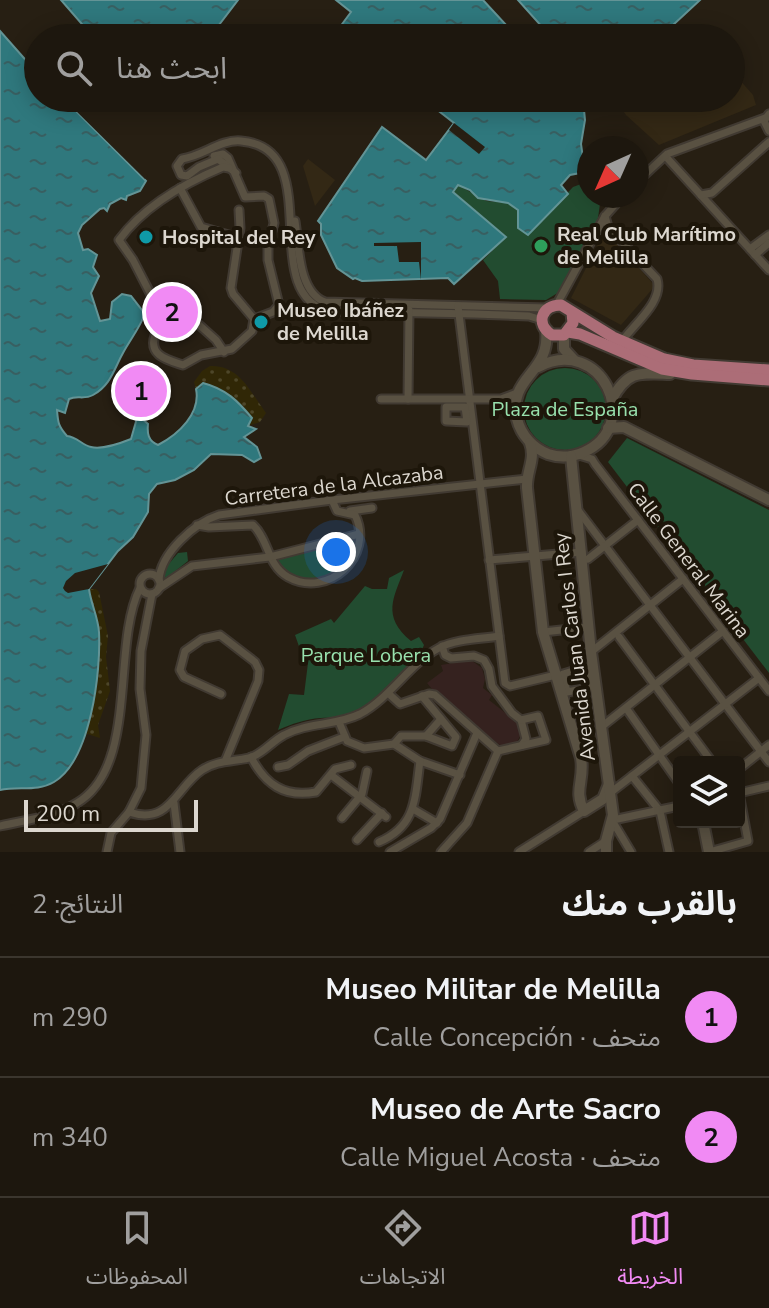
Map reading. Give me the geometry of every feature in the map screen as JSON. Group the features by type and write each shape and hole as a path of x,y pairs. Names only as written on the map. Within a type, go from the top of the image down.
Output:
{"main road":[{"path":"608,795 584,811 577,795 582,775 581,758 543,632 527,479 533,460 530,443 520,428 516,409 519,391 546,351 544,325 552,306 566,307 649,365 692,374"},
{"path":"572,313 573,323 566,333 564,349 575,361"},
{"path":"544,325 552,335 580,334 672,361 769,380"},
{"path":"530,443 551,455 575,455 597,444 608,428 613,412 612,399 600,375 588,366 558,360 538,367"},
{"path":"612,399 623,382 633,374 747,374 769,370"},
{"path":"613,412 769,500"},
{"path":"608,428 624,427 769,492"},
{"name":"Avenida Juan Carlos I Rey","path":"575,455 576,508 585,555 591,652 613,821"},
{"path":"606,846 613,821"},
{"path":"704,828 709,852"}],"street":[{"path":"649,170 663,157 767,116 767,130"},
{"path":"745,126 757,124 767,130"},
{"path":"249,197 224,158 199,167 187,176 181,175 177,169 178,163 223,143 241,140 259,145 269,152 278,161 283,174 303,293 316,307 330,311 552,306 570,284 605,216 612,208"},
{"path":"701,195 712,193 769,142"},
{"path":"654,165 678,151"},
{"path":"668,159 769,270"},
{"path":"239,210 239,238 231,288 254,319 252,331 232,349 201,355 183,365 159,356 154,340 162,317 133,260 119,240 149,209 180,188 226,167 232,170 240,194 269,199 274,218 268,260 279,300 273,312 254,319"},
{"path":"180,188 203,229 239,238"},
{"path":"712,193 712,207"},
{"path":"605,216 608,227 659,284 657,296 617,345"},
{"path":"753,252 769,235"},
{"path":"753,252 769,243"},
{"path":"151,295 187,314 216,340 224,352"},
{"path":"408,399 410,309"},
{"path":"458,310 529,316 544,325"},
{"path":"458,310 506,685 556,675"},
{"path":"381,399 459,403 469,399 501,399 519,391"},
{"path":"501,399 516,409"},
{"name":"Calle General Marina","path":"575,455 592,459 769,691"},
{"name":"Carretera de la Alcazaba","path":"197,525 219,515 527,479"},
{"path":"332,500 337,511 372,508"},
{"path":"576,508 608,543 611,553 769,762"},
{"path":"107,852 111,833 129,812 141,788 146,746 140,677 142,641 149,607 141,579 165,562 184,536 197,525 253,525 260,533 267,560 287,576 306,583 321,583 337,576 355,556 359,534 357,518 348,512"},
{"path":"489,560 534,555 585,555 608,543 638,520"},
{"path":"0,826 66,809 85,798 98,784 120,724 126,641 136,600 192,566 267,560 359,534"},
{"path":"159,584 165,562"},
{"path":"149,574 159,584"},
{"path":"591,652 683,579"},
{"path":"543,632 589,627"},
{"path":"600,728 723,631"},
{"path":"221,694 184,677 180,670 183,655 189,647 216,634 253,659 259,670 258,681 226,759"},
{"path":"129,812 151,814 174,803 196,775 226,759 251,757 291,731 339,722 364,712 389,694 426,657 442,646 499,636"},
{"path":"619,637 708,756"},
{"path":"442,646 445,655 451,658 474,656 484,660 492,686 521,720 526,739 522,745"},
{"path":"608,795 759,678"},
{"path":"389,694 400,704 435,695 498,751"},
{"path":"278,767 288,765 308,751 346,740 364,748 394,744 404,734 426,736 451,747 456,738 422,696"},
{"path":"626,708 673,774"},
{"path":"498,751 546,740 538,716 521,720"},
{"path":"426,736 441,719"},
{"path":"339,722 346,740"},
{"path":"390,852 437,823 444,814 477,733"},
{"path":"394,744 420,761 460,775"},
{"path":"745,764 769,745"},
{"path":"441,852 467,823 498,751"},
{"path":"251,757 262,775 286,793 313,794 338,768 351,765"},
{"path":"379,842 398,833 413,809 420,761"},
{"path":"342,818 361,797 367,771"},
{"path":"331,775 384,815 357,840"},
{"path":"632,776 660,811 669,852"},
{"path":"745,792 769,786"},
{"path":"174,803 180,852"},
{"path":"631,852 613,821 673,808"},
{"path":"413,809 437,823"},
{"path":"519,852 584,811"},
{"path":"709,852 748,841 745,825"},
{"path":"589,852 606,846"}],"shaded area":[{"path":"745,86 753,95 756,105 745,110"},
{"path":"624,112 739,112 659,145"},
{"path":"308,159 335,180 315,206 303,166"},
{"path":"605,230 655,286 621,325 571,298"},
{"path":"471,660 482,668 485,679 483,688 492,695 489,700 517,722 520,736 517,742 501,746 436,694 427,683 443,671 441,665"}],"green space":[{"name":"Real Club Marítimo de Melilla","path":"458,185 486,201 508,203 518,210 528,235 577,186 577,208 599,208 598,218 561,291 546,300 500,299 498,281 483,260 506,237 453,191"},
{"name":"Plaza de España","path":"565,368 581,371 594,380 603,393 606,409 603,425 594,438 581,447 565,450 549,447 536,438 527,425 524,409 527,393 536,380 549,371"},
{"path":"627,438 769,510 769,673 608,462"},
{"path":"359,534 353,559 321,583 287,576 270,557"},
{"path":"187,552 188,561 164,580 162,572 178,553"},
{"name":"Parque Lobera","path":"404,570 392,606 402,632 411,641 419,637 424,645 412,666 380,697 356,712 304,721 278,730 289,694 304,695 310,647 301,652 295,635 331,619 334,623 365,586 387,589 389,578"}],"sand":[{"path":"210,366 229,370 243,381 266,413 260,422 248,426 252,418 246,410 203,383 196,389 194,382"},
{"path":"89,589 99,592 108,636 106,657 110,691 98,725 100,738 84,733 99,653 97,621"}],"water":[{"path":"61,0 238,0 220,24 82,24"},
{"path":"336,0 483,0 505,24 342,24 351,12"},
{"path":"518,0 700,0 674,24 539,24"},
{"path":"0,31 24,58 24,112 77,112 146,181 140,191 127,196 126,200 121,198 110,204 107,211 100,209 82,225 78,233 83,250 88,249 97,255 93,267 99,276 91,293 100,321 110,319 112,302 122,294 131,296 145,314 104,386 90,396 69,399 65,413 57,410 62,429 67,436 88,446 106,447 131,439 140,417 148,424 150,439 158,445 187,422 195,406 196,389 203,383 231,396 252,418 248,426 256,429 244,437 257,447 261,458 254,462 242,455 211,454 194,470 175,480 157,484 149,494 148,512 133,537 118,551 89,589 99,632 98,669 91,713 77,755 67,771 48,785 0,790"},
{"path":"440,112 584,112 582,136 577,136 577,174 570,175 561,185 568,194 528,235 518,228 518,210 508,203 478,198 458,185 453,192 506,237 454,284 448,278 362,281 337,268 321,235 318,221 382,127 426,160 454,123"}],"pier":[{"path":"77,112 83,112 148,176 145,179"},
{"path":"454,123 485,147 479,154 449,130"},
{"path":"421,242 421,280 419,262 399,262 397,246 374,246 374,243"},
{"path":"108,564 89,589 68,593 63,588 75,573"}],"place":[{"name":"Hospital del Rey","path":"146,237"},
{"name":"Real Club Marítimo de Melilla","path":"541,246"},
{"name":"Museo de Arte Sacro","path":"172,312"},
{"name":"Museo Ibáñez de Melilla","path":"261,322"},
{"name":"Museo Militar de Melilla","path":"141,391"}]}
